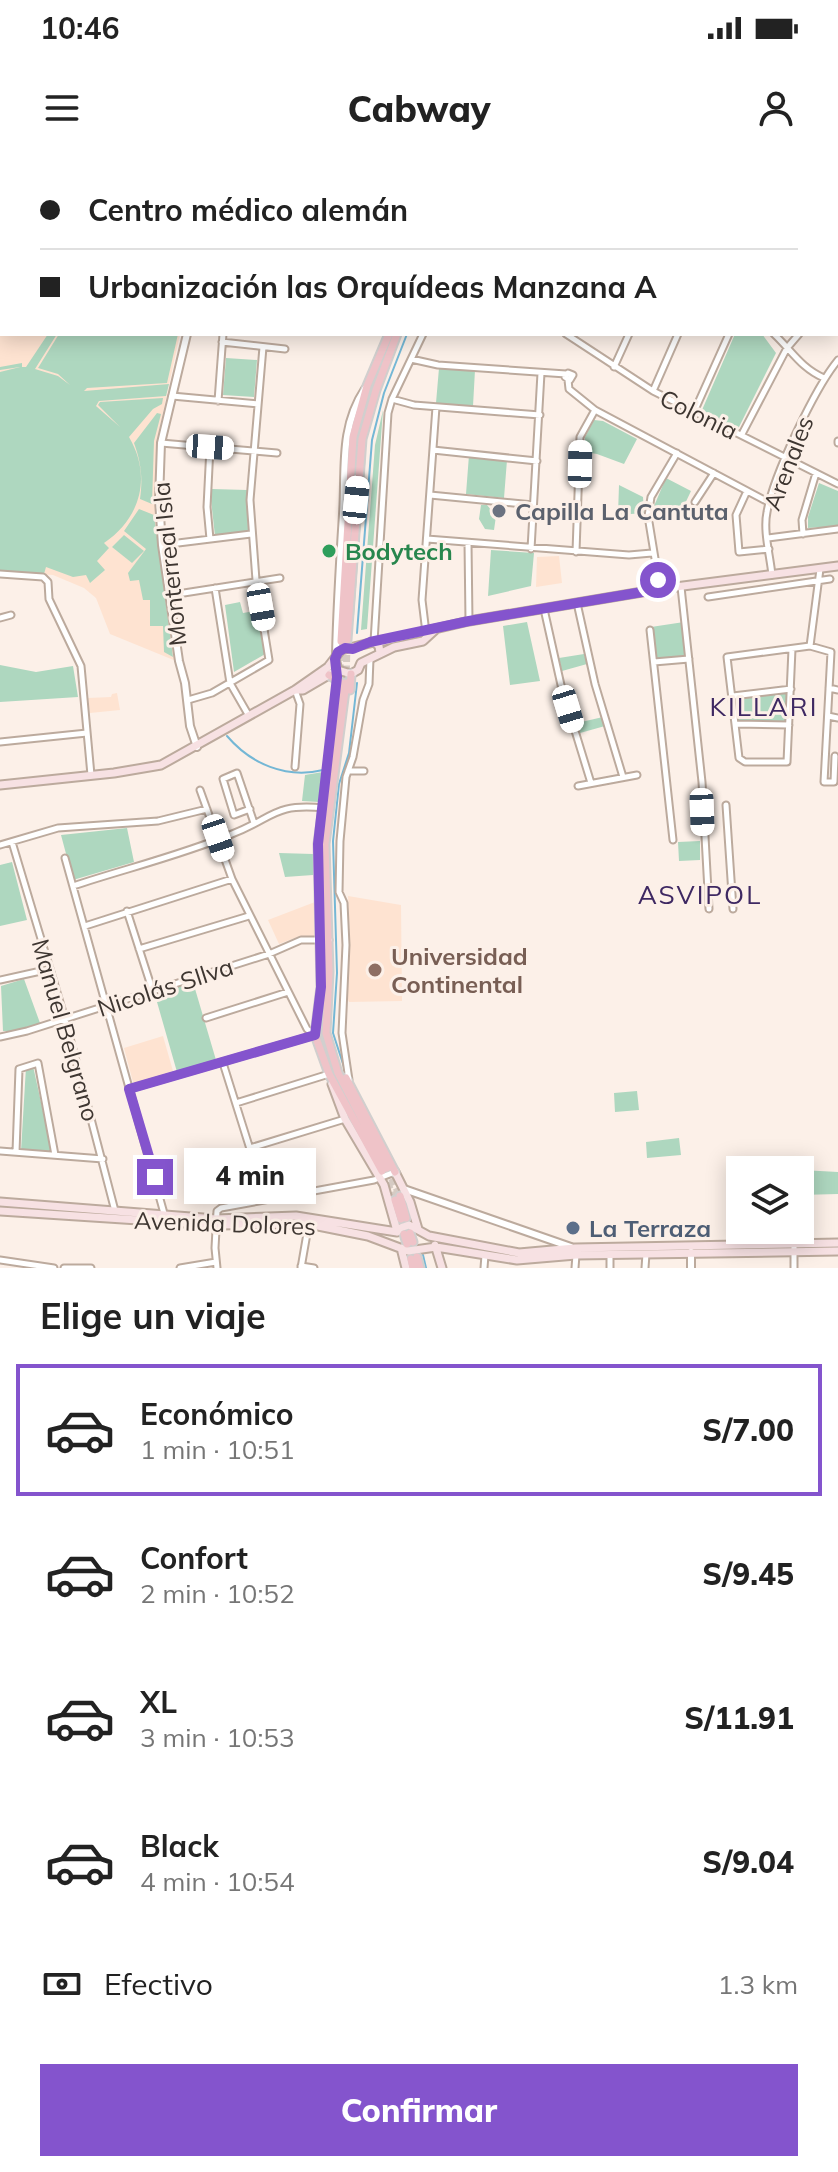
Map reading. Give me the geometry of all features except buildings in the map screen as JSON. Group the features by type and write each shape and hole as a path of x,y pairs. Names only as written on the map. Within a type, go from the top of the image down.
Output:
{"main road":[{"path":"388,336 367,386 353,437 344,640 362,439 396,336"},
{"path":"344,501 349,486"},
{"path":"338,670 351,674 358,670 361,663 360,656 352,649 352,558"},
{"path":"361,663 436,629 469,621 660,589 838,566"},
{"path":"0,785 154,768 197,747 295,690 324,670 345,648 426,634"},
{"path":"372,643 380,648 373,658"},
{"path":"372,643 363,650 373,658"},
{"path":"336,657 340,745 330,778 318,844 325,940 327,1042 386,1172"},
{"path":"330,778 345,736 351,674"},
{"path":"295,690 338,680"},
{"path":"324,1004 315,1035 317,1045 345,1119 386,1172"},
{"path":"317,1045 327,1042"},
{"path":"333,1060 350,1084 408,1232"},
{"path":"329,1074 400,1195 413,1268"},
{"path":"400,1195 403,1218"},
{"name":"Avenida Dolores","path":"0,1202 216,1222 309,1220 408,1232 519,1253 794,1248 838,1251"},
{"name":"Avenida Dolores","path":"0,1211 114,1214"},
{"name":"Avenida Dolores","path":"309,1220 409,1249 436,1247 527,1261 575,1251 610,1255 692,1250"},
{"path":"408,1232 396,1240 409,1249 420,1268"},
{"path":"429,1236 442,1268"},
{"name":"Avenida Dolores","path":"794,1248 838,1243"},
{"path":"406,1268 409,1249"},
{"path":"440,1257 447,1249"}],"street":[{"name":"Monterreal Isla","path":"187,336 161,443 159,487 162,545 190,726 197,747"},
{"path":"218,401 223,336"},
{"path":"372,643 388,413 422,336"},
{"name":"Colonia","path":"569,336 653,391 838,484"},
{"path":"614,367 628,336"},
{"path":"653,391 677,336"},
{"path":"694,412 728,336"},
{"path":"776,336 809,372 824,378"},
{"path":"742,434 785,346 797,336"},
{"path":"222,342 285,349"},
{"path":"188,700 212,693 269,660 256,580 250,500 263,347"},
{"path":"411,359 438,365 567,377 569,389 595,410 770,503"},
{"name":"Arenales","path":"772,575 766,514 786,457 824,378 837,364"},
{"path":"531,549 541,373"},
{"path":"336,657 335,619 344,501 342,473 347,432 356,404 367,386"},
{"path":"172,396 258,404"},
{"path":"392,399 436,407 540,415"},
{"path":"426,634 422,600 436,407"},
{"path":"576,552 580,437 595,410"},
{"path":"161,443 277,453"},
{"path":"210,447 207,507 210,539"},
{"path":"433,450 537,461"},
{"path":"660,589 648,516 651,497 677,453"},
{"path":"803,534 802,520 816,472"},
{"path":"695,502 714,473"},
{"path":"747,491 736,515 739,552 769,549"},
{"path":"430,495 533,505"},
{"path":"768,538 838,529"},
{"path":"162,545 251,534"},
{"path":"427,539 576,552 652,553"},
{"path":"468,543 469,621"},
{"path":"810,646 820,569"},
{"path":"0,574 43,577 47,580 49,599 81,664 91,775"},
{"path":"171,595 280,578"},
{"path":"708,597 830,579"},
{"path":"681,587 702,782 709,909"},
{"path":"215,588 230,683 249,716"},
{"path":"577,603 595,684 623,777"},
{"path":"544,609 561,685 591,783"},
{"path":"0,618 11,615"},
{"path":"650,630 673,840"},
{"path":"792,649 787,762 745,762 739,758 727,657 810,646 834,653 829,688 824,782 834,782 837,756 826,756"},
{"path":"350,1084 342,1033 346,945 344,903 339,892 340,841 348,771 373,658"},
{"path":"654,662 689,659"},
{"path":"829,688 838,690"},
{"path":"733,696 791,689"},
{"path":"295,690 300,704 295,767"},
{"path":"828,716 838,718"},
{"path":"736,724 789,725"},
{"path":"0,742 87,733"},
{"path":"348,771 364,771"},
{"path":"250,809 234,815 223,779 237,773 250,809 254,823"},
{"path":"578,786 637,775"},
{"path":"200,790 232,879 307,1029 315,1035"},
{"path":"726,805 733,909"},
{"path":"73,886 218,838 274,811 295,806 326,808"},
{"path":"0,845 58,828 158,821 207,809"},
{"name":"Manuel Belgrano","path":"12,842 65,1019 103,1159 114,1214"},
{"path":"65,858 165,1218"},
{"path":"85,926 232,879"},
{"path":"127,911 153,992"},
{"path":"139,949 250,916"},
{"name":"Nicolás SIlva","path":"0,1037 153,992 269,954 301,940 325,940"},
{"path":"0,980 50,969"},
{"path":"206,1018 288,992"},
{"path":"129,1089 315,1035"},
{"path":"16,1152 19,1069 38,1063 55,1155"},
{"path":"223,1063 255,1165"},
{"path":"236,1103 329,1074"},
{"path":"250,1148 345,1119"},
{"path":"0,1151 103,1159"},
{"path":"180,1268 216,1265 217,1211 386,1172"},
{"path":"400,1195 575,1251 575,1268"},
{"path":"309,1220 301,1267 314,1268"},
{"path":"794,1248 794,1268"},
{"path":"691,1268 692,1250"},
{"path":"645,1268 646,1254"},
{"path":"484,1268 485,1255"},
{"path":"610,1255 610,1268"},
{"path":"0,1260 54,1268"},
{"path":"64,1268 91,1268"}],"shaded area":[{"path":"0,336 180,336 157,440 154,498 176,661 110,634 96,598 84,588 53,575 0,571"},
{"path":"559,556 562,583 536,587 537,557"},
{"path":"117,693 120,710 90,713 88,698 111,697"},
{"name":"Universidad Continental","path":"348,896 401,905 402,1001 349,1002"},
{"path":"315,902 316,937 300,936 279,944 268,920"},
{"path":"163,1036 173,1071 133,1082 124,1048"}],"green space":[{"path":"47,336 56,336 35,369 58,376 70,385 58,374 38,368 58,336 178,336 167,383 87,388 84,391 169,384 166,396 99,401 96,406 120,427 98,405 100,402 163,398 162,404 153,409 129,437 140,466 139,495 127,521 104,543 109,548 97,561 105,570 90,583 86,575 73,577 46,567 44,574 0,571 0,372 20,367 0,370 0,367 22,363 22,367 26,367"},
{"path":"734,336 763,336 776,353 738,429 702,410"},
{"path":"226,358 257,360 254,397 223,395"},
{"path":"439,368 475,370 473,406 436,403"},
{"path":"383,410 367,629 361,630 375,445"},
{"path":"157,413 161,414 154,441 152,504 140,499 141,470 134,443"},
{"path":"594,420 603,421 637,439 624,464 585,452 585,437"},
{"path":"362,452 366,452 352,616"},
{"path":"469,455 507,460 504,498 466,494"},
{"path":"666,478 691,491 682,510 668,511 666,506 654,506"},
{"path":"819,483 838,491 838,526 808,528 808,517"},
{"path":"619,485 643,497 644,513 618,515"},
{"path":"212,489 247,490 248,531 215,536"},
{"path":"481,505 487,505 496,516 494,530 485,529 479,519"},
{"path":"139,509 154,515 173,657 164,652 163,626 150,626 150,600 143,600 139,580 130,581 128,573 146,549 124,531"},
{"path":"124,535 144,551 132,563 112,547"},
{"path":"491,550 534,553 531,586 488,596"},
{"path":"240,602 243,613 260,610 267,653 234,672 225,605"},
{"path":"527,622 540,681 510,685 503,626"},
{"path":"684,622 688,656 655,659 651,627"},
{"path":"584,654 587,664 562,671 559,658"},
{"path":"0,665 36,672 73,666 78,697 0,702"},
{"path":"787,692 786,721 737,721 735,705 740,699"},
{"path":"603,717 605,726 580,733 577,723"},
{"path":"323,772 319,802 302,801 305,775"},
{"path":"127,828 134,862 73,880 61,835"},
{"path":"700,841 700,860 679,861 678,842"},
{"path":"279,853 313,854 313,875 285,877"},
{"path":"12,862 27,920 0,926 0,865"},
{"path":"24,979 40,1023 17,1031 3,1031 1,986"},
{"path":"193,982 216,1060 177,1072 155,995"},
{"path":"33,1066 52,1152 21,1151 26,1067"},
{"path":"637,1091 639,1110 615,1112 614,1093"},
{"path":"679,1138 681,1155 647,1158 646,1142"},
{"path":"814,1171 838,1172 838,1194 814,1195"}],"waterway":[{"path":"357,633 372,440 384,393 406,336"},
{"path":"346,1073 333,1033 337,973 333,841 339,784 349,753 357,683"},
{"path":"227,736 247,754 270,767 296,772 323,770"},
{"path":"423,1255 426,1268"}],"tunnel":[{"path":"340,682 341,641"},
{"path":"346,683 347,645"},
{"path":"387,1169 400,1196"},
{"path":"383,1173 395,1200"}],"place":[{"name":"Capilla La Cantuta","path":"499,511"},
{"name":"Bodytech","path":"329,551"},
{"name":"Universidad Continental","path":"375,970"},
{"name":"La Terraza","path":"573,1228"}],"district":[{"name":"KILLARI","path":"764,706"},
{"name":"ASVIPOL","path":"700,894"}],"route":[{"path":"155,1177 129,1089 315,1035 321,987 318,844 338,652 469,621 660,589 658,580"}]}
